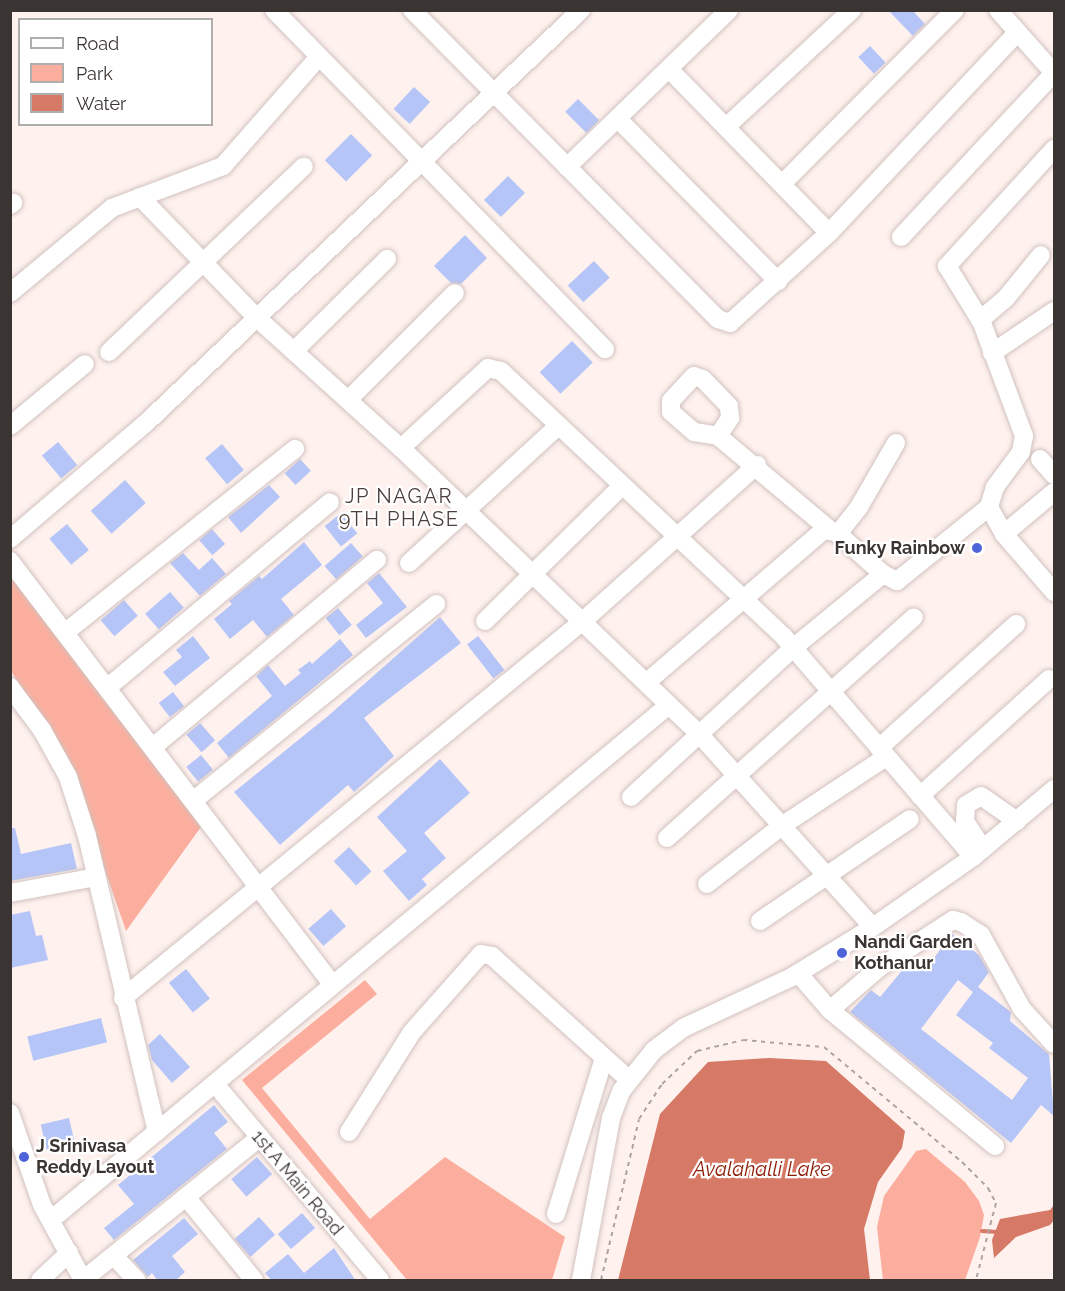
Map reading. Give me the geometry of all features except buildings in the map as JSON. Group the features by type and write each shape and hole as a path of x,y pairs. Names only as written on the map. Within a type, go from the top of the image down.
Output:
{"street":[{"path":"274,10 318,58 605,349"},
{"path":"10,539 146,423 581,10"},
{"path":"567,167 729,10"},
{"path":"726,127 852,10"},
{"path":"782,184 955,10"},
{"path":"901,237 1054,73 998,10"},
{"path":"424,15 493,96 718,319 735,321 829,233 1017,33"},
{"path":"10,293 112,208 223,166 318,58"},
{"path":"669,69 829,233"},
{"path":"618,119 778,282"},
{"path":"718,436 757,465 883,574 897,581 905,578 989,507 995,486 1024,444 980,320 947,266 1054,149"},
{"path":"109,351 304,166"},
{"path":"140,197 257,318 401,448 647,682 738,775 873,927"},
{"path":"980,320 1006,298 1041,255"},
{"path":"294,351 387,260"},
{"path":"348,400 455,293"},
{"path":"992,353 1051,320"},
{"path":"10,426 85,364"},
{"path":"401,448 488,368 494,367 793,648 920,796 978,853"},
{"path":"409,563 558,426"},
{"path":"834,532 896,443"},
{"path":"67,631 295,449"},
{"path":"1040,459 1054,475"},
{"path":"123,998 583,621 757,465"},
{"path":"484,621 622,486"},
{"path":"1004,534 1054,492"},
{"path":"107,688 330,502"},
{"path":"989,507 1004,534 1054,592"},
{"path":"647,682 824,530 834,532"},
{"path":"153,747 377,560"},
{"path":"10,561 67,631 107,688 332,984"},
{"path":"631,798 793,648 883,574"},
{"path":"193,801 436,604"},
{"path":"667,838 914,616"},
{"path":"707,884 882,753 1016,624"},
{"path":"920,796 1049,679"},
{"path":"10,687 42,730 68,777 96,877 123,998 157,1132"},
{"path":"50,1216 58,1214 669,705"},
{"path":"581,1281 612,1118 628,1080 654,1050 683,1028 798,972 873,927 978,853 1054,789"},
{"path":"978,853 965,821 966,805 981,796 1017,820"},
{"path":"760,921 910,819"},
{"path":"10,893 96,877"},
{"path":"830,1010 880,967 953,920 981,935 1022,1009 1054,1044"},
{"path":"349,1132 412,1032 481,954 492,956 628,1080"},
{"path":"798,972 830,1010 996,1146"},
{"path":"556,1214 604,1058"},
{"name":"1st A Main Road","path":"215,1084 380,1281"},
{"path":"10,1113 13,1131 50,1216 83,1281 259,1138"},
{"path":"186,1197 254,1281"},
{"path":"40,1281 69,1252"},
{"path":"114,1256 136,1281"}],"path":[{"path":"601,1281 639,1119 662,1084 697,1051 743,1040 810,1043 824,1047 962,1162 988,1188 996,1203 976,1281"}],"green space":[{"path":"10,563 206,820 126,931 65,755 11,671"},
{"path":"365,980 377,994 262,1088 370,1219 445,1157 565,1237 552,1280 407,1280 242,1080"},
{"path":"926,1149 965,1182 979,1201 984,1215 980,1237 965,1280 883,1280 877,1227 884,1196 916,1151"}],"water":[{"name":"Avalahalli Lake","path":"769,1058 826,1061 905,1131 902,1148 878,1182 864,1229 870,1280 618,1280 660,1114 708,1062"},
{"path":"1054,1205 1054,1220 1050,1225 1016,1237 994,1258 992,1240 1000,1219 1050,1210"}],"waterway":[{"path":"982,1231 997,1232"}],"place":[{"name":"Funky Rainbow","path":"977,548"},
{"name":"Nandi Garden Kothanur","path":"842,953"},
{"name":"J Srinivasa Reddy Layout","path":"24,1157"}],"district":[{"name":"JP NAGAR 9TH PHASE","path":"399,508"}]}
